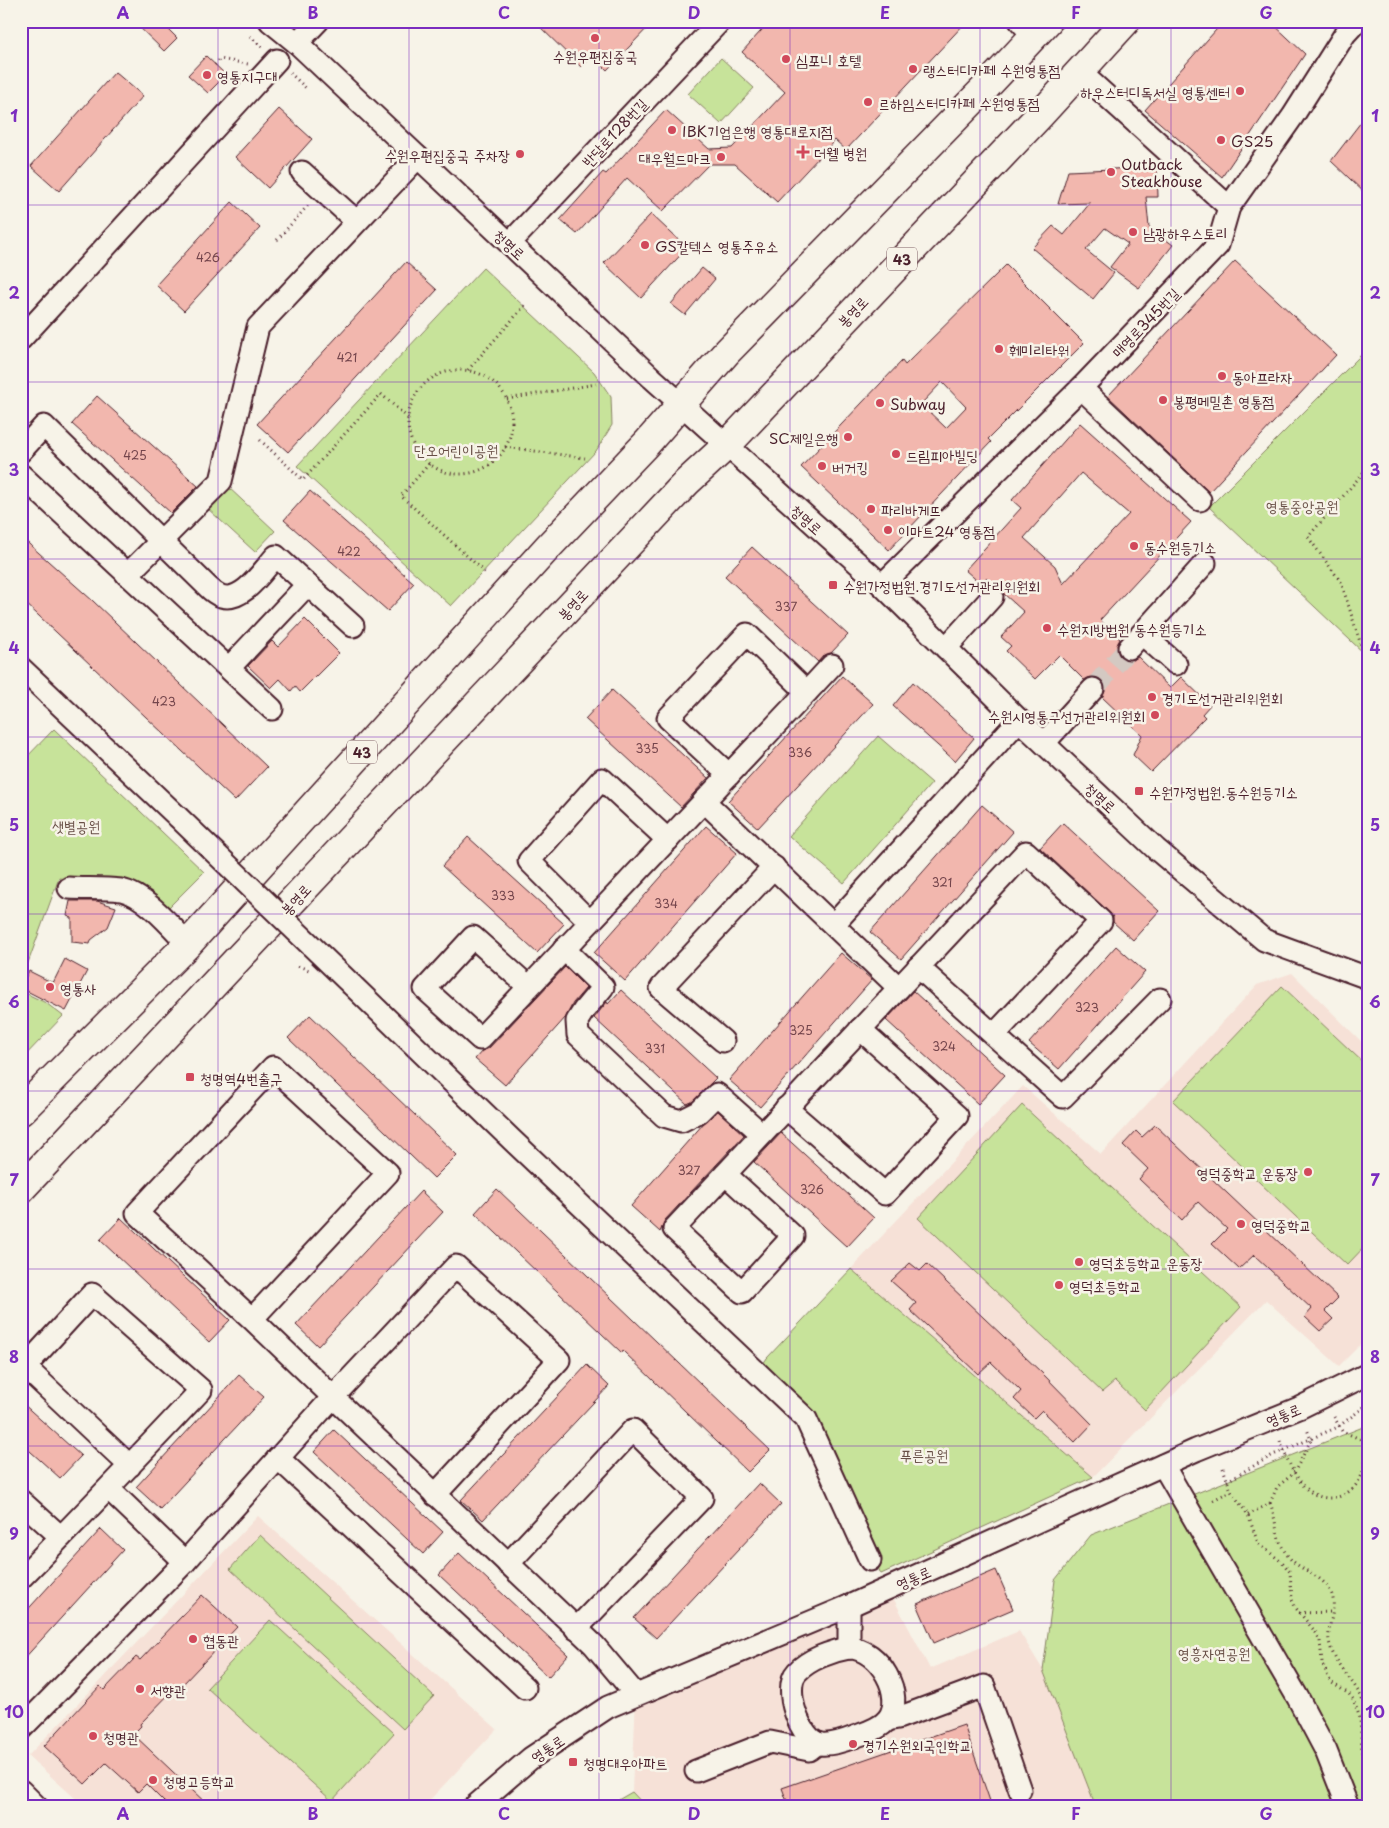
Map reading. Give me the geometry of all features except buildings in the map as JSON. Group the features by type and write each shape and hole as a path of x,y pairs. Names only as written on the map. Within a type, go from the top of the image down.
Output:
{"main road":[{"name":"봉영로","path":"21,1189 687,482 726,446 1126,21"},
{"name":"43","path":"21,1111 188,944 548,547 1034,26"}],"street":[{"name":"청명로","path":"270,21 510,243 681,405 882,585 1019,720 1156,848 1264,940 1368,978"},
{"path":"297,44 318,21"},
{"name":"반달로128번길","path":"510,243 720,21"},
{"name":"매영로345번길","path":"882,585 1081,388 1218,245 1229,207 1293,116 1345,34 1357,21"},
{"path":"21,339 277,60"},
{"path":"1080,72 1229,207"},
{"path":"127,575 221,481 258,327 356,221 418,158"},
{"path":"302,172 356,221"},
{"path":"1081,388 1200,500"},
{"path":"21,451 44,426 219,596 231,597 241,592 276,556 353,626"},
{"path":"21,475 272,710"},
{"path":"1176,664 1136,641 1206,563"},
{"path":"229,668 307,585"},
{"path":"946,648 992,597"},
{"path":"729,775 668,718 746,634 807,692"},
{"path":"529,987 474,937 425,989 480,1039 668,840 832,665"},
{"path":"21,668 806,1419 870,1560"},
{"path":"1044,743 1093,689"},
{"path":"834,924 1019,720"},
{"path":"590,922 528,861 602,779 668,840"},
{"path":"704,801 899,988"},
{"path":"725,1174 793,1236 742,1292 674,1229 786,1108 1026,852 1101,921 994,1035"},
{"path":"723,1041 661,988 774,867"},
{"path":"69,888 122,890 136,896 166,921 188,944"},
{"path":"564,949 604,987 577,1021 578,1036 664,1116 681,1121 699,1112 716,1094 762,1134"},
{"path":"918,967 1062,1097 1160,999"},
{"path":"786,1108 885,1194 892,1187 957,1116 860,1029"},
{"path":"252,1319 388,1173 273,1067 137,1213 252,1319 594,1645 636,1695"},
{"path":"24,1720 185,1562 278,1458 456,1266 559,1360 435,1495"},
{"path":"21,1578 109,1488 130,1466 201,1390 92,1294 25,1367 130,1466"},
{"name":"영통로","path":"474,1807 531,1758 608,1707 849,1606 1162,1465 1299,1408 1368,1374"},
{"path":"508,1564 633,1430 702,1498 576,1629"},
{"path":"278,1458 526,1688"},
{"path":"1162,1465 1298,1698 1326,1751 1348,1807"},
{"path":"109,1488 185,1562"},
{"path":"21,1501 61,1537"},
{"path":"849,1606 849,1648"},
{"path":"696,1771 770,1742 809,1750 818,1744 842,1741 874,1729 887,1720 893,1711 890,1682 883,1668 872,1656 857,1648 834,1652 810,1663 796,1673 791,1686 792,1703 806,1733 818,1744"},
{"path":"887,1720 898,1718 984,1686 1020,1790"},
{"path":"21,1791 37,1807"}],"path":[{"path":"215,65 220,59 248,64"},
{"path":"277,240 322,190"},
{"path":"468,370 528,303"},
{"path":"452,370 468,370 484,376 497,386 507,399 511,415 511,431 505,447 495,460 480,469 463,474 445,472 429,464 417,451 409,435 408,418 412,401 422,386 436,375 452,370"},
{"path":"507,399 596,384"},
{"path":"260,440 303,480 381,394 408,418"},
{"path":"505,447 585,458"},
{"path":"429,464 401,496 487,574"},
{"path":"1368,471 1363,473 1308,536 1341,582 1361,645 1368,652"},
{"path":"1227,1481 1284,1451 1338,1427 1368,1404"},
{"path":"1280,1442 1294,1473 1304,1486 1319,1497 1327,1499 1343,1496 1355,1486 1361,1477 1368,1447 1362,1440 1342,1431 1334,1417"},
{"path":"1248,1515 1270,1503 1277,1487 1294,1473 1311,1440 1307,1429"},
{"path":"1222,1468 1231,1491 1248,1515 1258,1544 1282,1563 1290,1572 1292,1599 1299,1613 1317,1634 1320,1641 1322,1662 1328,1677 1332,1683 1344,1690 1353,1700 1360,1718 1362,1752 1368,1769"},
{"path":"1213,1500 1231,1491"},
{"path":"1270,1503 1274,1513 1278,1538 1284,1551 1293,1561 1316,1576 1327,1587 1333,1598 1329,1633 1331,1648 1337,1662 1362,1699 1368,1726"},
{"path":"1299,1613 1332,1612"}],"shaded area":[{"path":"1292,973 1368,1048 1368,1337 1339,1366 1266,1300 1093,1477 851,1269 1023,1086 1101,1154 1257,985"},
{"path":"258,1516 497,1729 423,1807 85,1807 28,1756"},
{"name":"경기수원외국인학교","path":"888,1588 930,1669 1019,1631 1043,1670 1096,1807 646,1807 632,1792 636,1695"}],"green space":[{"path":"721,58 754,88 721,124 688,94"},
{"name":"단오어린이공원","path":"483,268 594,372 611,397 612,425 596,451 451,606 297,466"},
{"name":"영통중앙공원","path":"1368,348 1368,657 1209,507"},
{"path":"227,486 275,531 255,552 207,508"},
{"name":"샛별공원","path":"54,729 204,872 159,917 123,886 59,878 21,982 21,763"},
{"path":"878,736 932,783 844,883 789,836"},
{"name":"영덕중학교 운동장","path":"1282,986 1368,1067 1368,1243 1347,1265 1173,1101"},
{"path":"21,991 46,1003 63,1016 21,1060"},
{"name":"영덕초등학교 운동장","path":"1022,1105 1241,1307 1145,1410 1115,1381 1102,1392 918,1218"},
{"name":"푸른공원","path":"851,1269 1093,1477 881,1574 806,1419 757,1373 767,1358"},
{"name":"영흥자연공원","path":"1368,1425 1368,1807 1096,1807 1043,1670 1055,1580 1091,1535"},
{"path":"260,1535 434,1696 403,1729 230,1569"},
{"path":"270,1620 394,1733 332,1801 207,1688"},
{"path":"632,1792 646,1807 606,1807"}],"tunnel":[{"path":"1093,689 1129,648"}],"place":[{"name":"수원우편집중국","path":"595,38"},
{"name":"심포니 호텔","path":"786,59"},
{"name":"랭스터디카페 수원영통점","path":"913,69"},
{"name":"영통지구대","path":"207,75"},
{"name":"하우스터디독서실 영통센터","path":"1240,91"},
{"name":"르하임스터디카페 수원영통점","path":"868,102"},
{"name":"IBK기업은행 영통대로지점","path":"672,130"},
{"name":"GS25","path":"1221,140"},
{"name":"더웰 병원","path":"803,152"},
{"name":"수원우편집중국 주차장","path":"520,154"},
{"name":"대우월드마크","path":"721,157"},
{"name":"Outback Steakhouse","path":"1111,172"},
{"name":"남광하우스토리","path":"1133,232"},
{"name":"GS칼텍스 영통주유소","path":"645,245"},
{"name":"훼미리타워","path":"999,349"},
{"name":"동아프라자","path":"1222,376"},
{"name":"봉평메밀촌 영통점","path":"1163,400"},
{"name":"Subway","path":"880,403"},
{"name":"SC제일은행","path":"848,437"},
{"name":"드림피아빌딩","path":"896,454"},
{"name":"버거킹","path":"822,466"},
{"name":"파리바게뜨","path":"871,509"},
{"name":"이마트24 영통점","path":"888,530"},
{"name":"동수원등기소","path":"1134,546"},
{"name":"수원가정법원.경기도선거관리위원회","path":"833,585"},
{"name":"수원지방법원 동수원등기소","path":"1047,628"},
{"name":"경기도선거관리위원회","path":"1152,697"},
{"name":"수원시영통구선거관리위원회","path":"1155,715"},
{"name":"수원가정법원.동수원등기소","path":"1139,791"},
{"name":"영통사","path":"50,987"},
{"name":"청명역4번출구","path":"190,1077"},
{"name":"영덕중학교 운동장","path":"1308,1172"},
{"name":"영덕중학교","path":"1241,1224"},
{"name":"영덕초등학교 운동장","path":"1079,1262"},
{"name":"영덕초등학교","path":"1059,1285"},
{"name":"협동관","path":"193,1639"},
{"name":"서향관","path":"140,1689"},
{"name":"청명관","path":"93,1736"},
{"name":"경기수원외국인학교","path":"853,1744"},
{"name":"청명대우아파트","path":"573,1762"},
{"name":"청명고등학교","path":"153,1780"}]}
